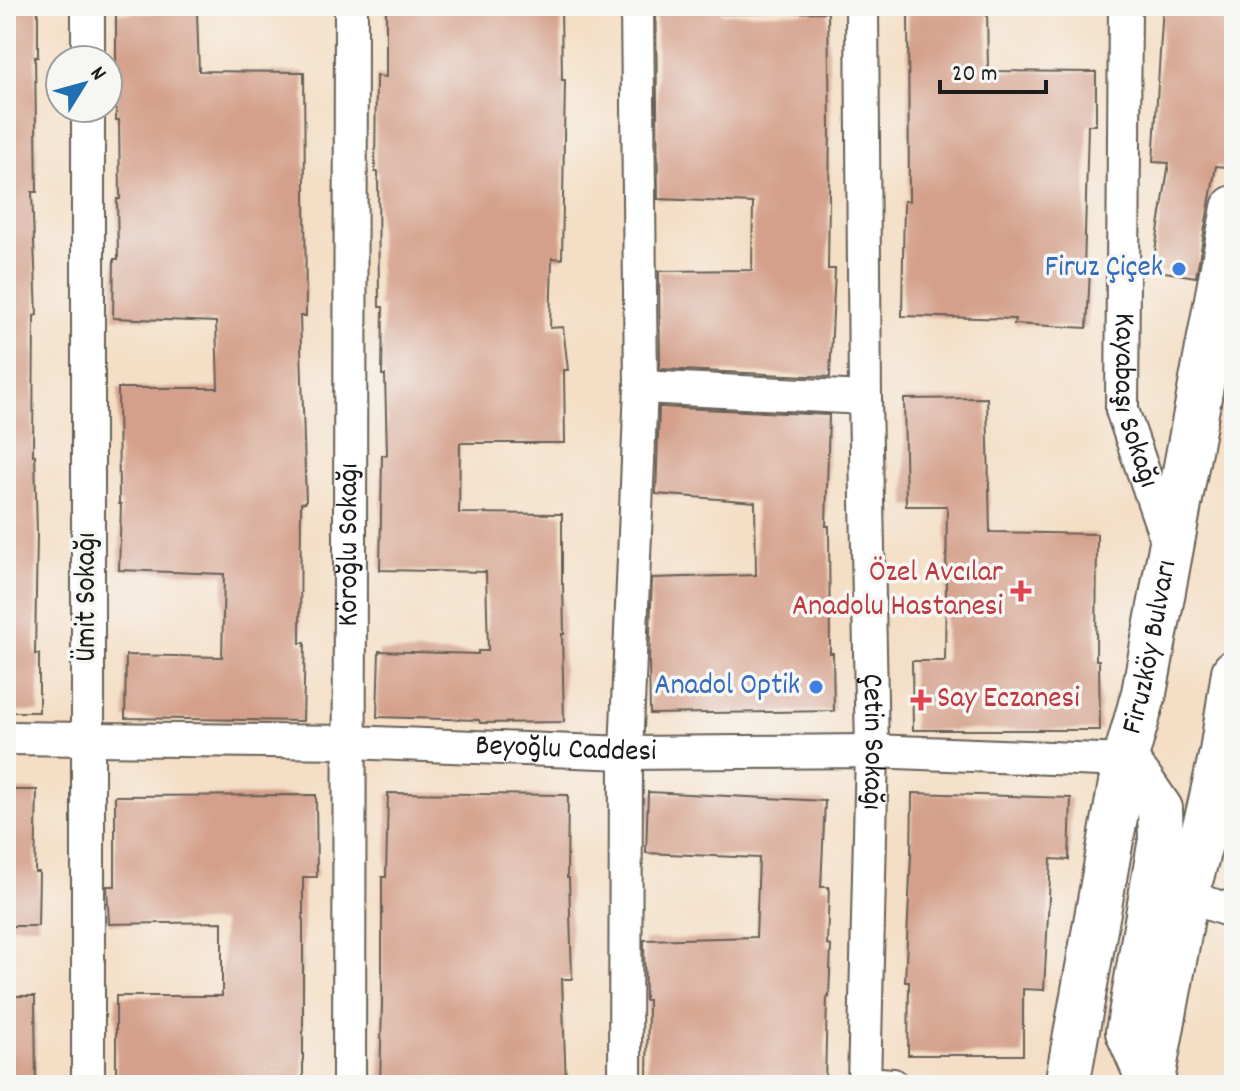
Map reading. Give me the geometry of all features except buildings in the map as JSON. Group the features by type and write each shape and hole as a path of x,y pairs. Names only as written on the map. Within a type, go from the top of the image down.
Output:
{"main road":[{"name":"Firuzköy Bulvarı","path":"1067,1085 1125,761 1144,693 1234,208"},
{"path":"1151,1085 1186,896 1222,752 1234,672"},
{"path":"1125,761 1160,809 1161,839 1128,1032 1151,1085"},
{"path":"1086,979 1095,1048 1096,1085"}],"street":[{"path":"88,6 88,44"},
{"name":"Köroğlu Sokağı","path":"349,1085 351,6"},
{"path":"625,1085 626,753 641,387 637,6"},
{"name":"Çetin Sokağı","path":"862,6 873,1084"},
{"name":"Kayabaşı Sokağı","path":"1125,6 1122,410 1170,549"},
{"name":"Ümit Sokağı","path":"88,124 88,1085"},
{"path":"641,387 865,398"},
{"name":"Beyoğlu Caddesi","path":"6,738 350,742 626,753 872,751 1125,761"},
{"path":"1186,896 1234,912"}],"place":[{"name":"Firuz Çiçek","path":"1179,269"},
{"name":"Özel Avcılar Anadolu Hastanesi","path":"1021,591"},
{"name":"Anadol Optik","path":"816,687"},
{"name":"Say Eczanesi","path":"921,700"}]}
